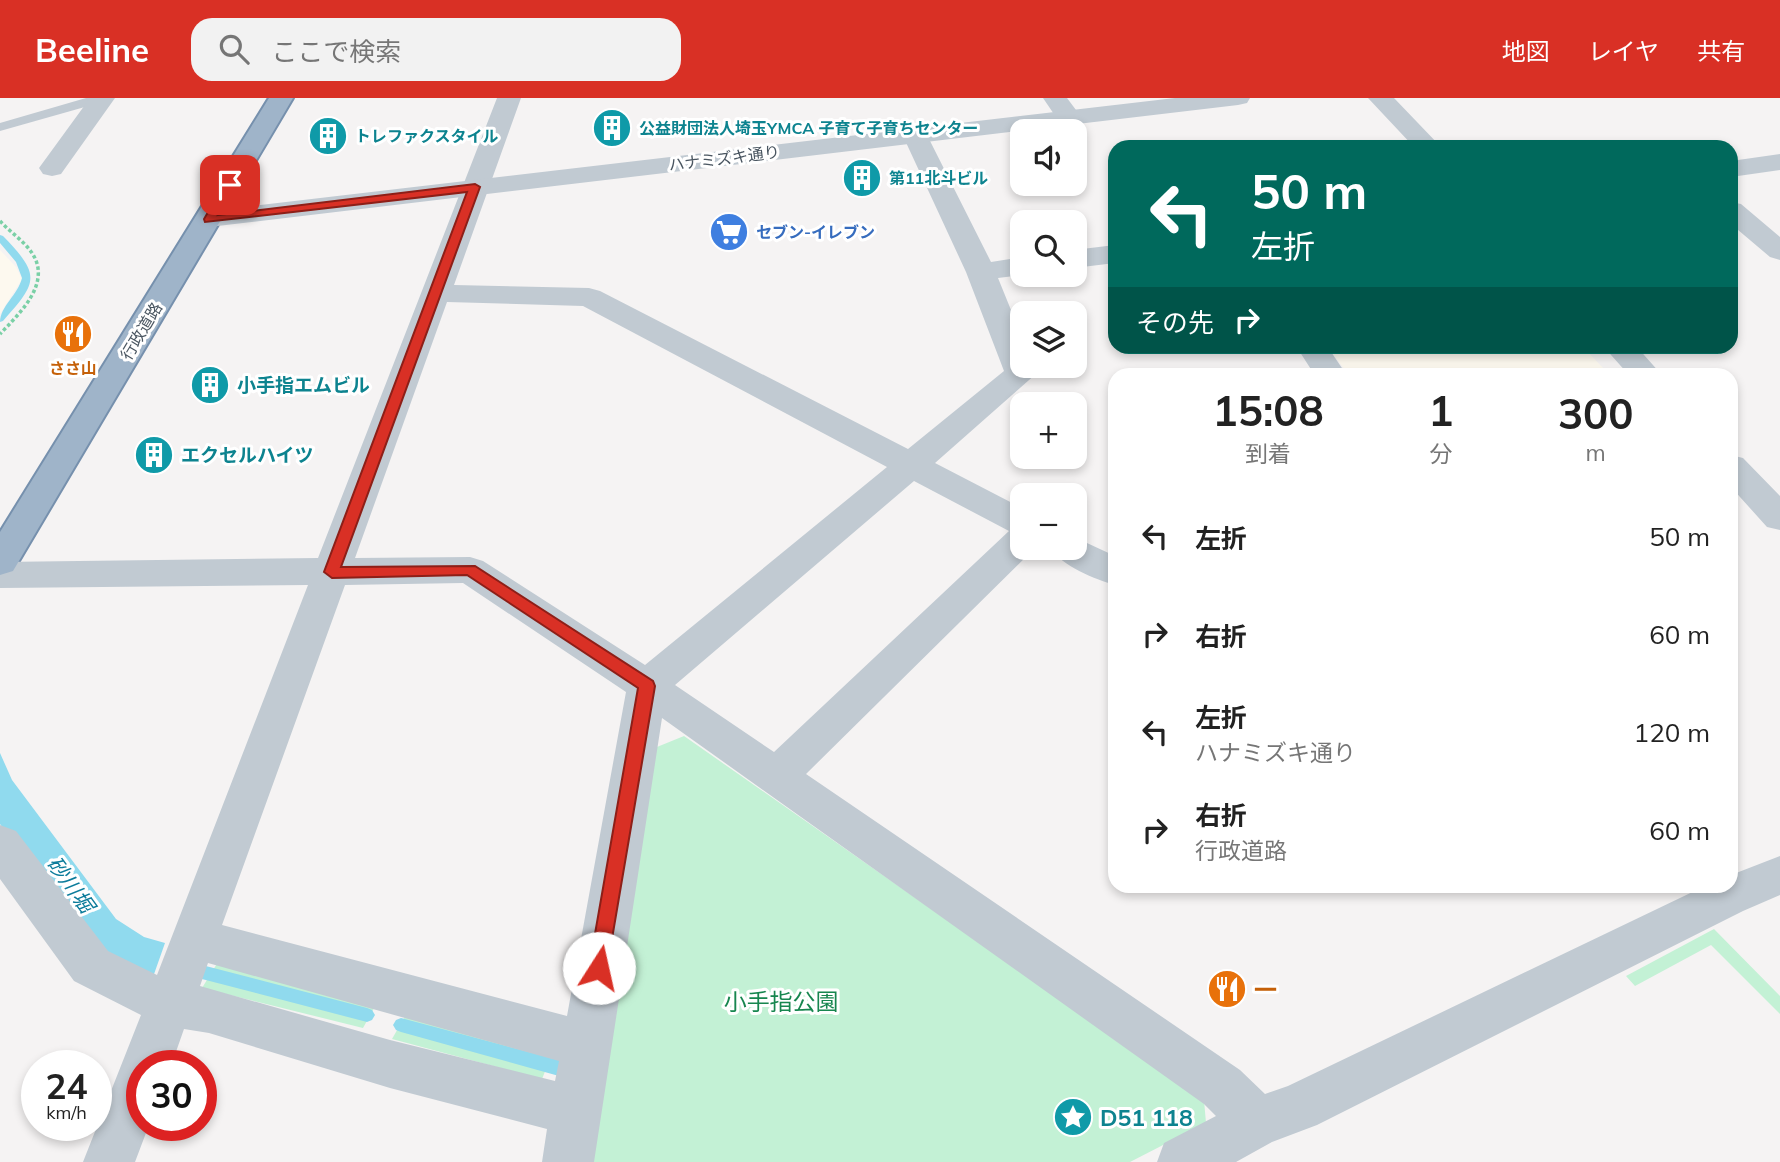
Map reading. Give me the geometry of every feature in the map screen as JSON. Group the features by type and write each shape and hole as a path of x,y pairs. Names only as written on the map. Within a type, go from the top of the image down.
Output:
{"highway":[{"name":"行政道路","path":"0,562 281,98"}],"street":[{"path":"52,168 102,98"},
{"path":"152,1050 509,98"},
{"name":"ハナミズキ通り","path":"209,219 916,136 1062,108 1238,98"},
{"path":"1380,98 1421,140"},
{"path":"569,1162 575,1111 647,686 1021,373 981,272 916,136"},
{"path":"1738,168 1780,162"},
{"path":"1738,216 1780,251"},
{"path":"1087,257 1108,255"},
{"path":"981,272 1010,268"},
{"path":"437,293 589,297 1010,517"},
{"path":"1624,354 1635,368"},
{"path":"1738,473 1780,518"},
{"path":"776,776 1010,552"},
{"path":"1087,557 1108,568"},
{"path":"0,575 470,570 647,686 1222,1087 1258,1122"},
{"path":"0,844 91,966 169,1005 209,1010 390,1064 575,1111"},
{"path":"1738,886 1780,875"},
{"path":"1183,1162 1258,1122 1299,1107 1712,893"},
{"path":"194,938 586,1045"},
{"path":"109,1162 126,1118"}],"lane":[{"path":"0,127 102,98"}],"path":[{"path":"0,221 33,255 39,264 41,276 27,302 0,334"}],"shaded area":[{"path":"0,250 16,267 22,279 0,314"},
{"path":"1333,354 1590,354 1603,368 1344,368"}],"green space":[{"name":"小手指公園","path":"684,736 1204,1100 1206,1123 1130,1162 593,1162 652,749"},
{"path":"1714,929 1780,996 1780,1014 1711,945 1635,986 1626,976"},
{"path":"218,962 378,1001 363,1028 202,988"},
{"path":"408,1011 554,1049 542,1079 392,1039"}],"water":[{"path":"0,753 12,780 116,919 144,937 165,943 153,977 89,947 0,824"}],"waterway":[{"name":"砂川堀","path":"0,238 21,261 27,278 20,295 0,319"},
{"name":"砂川堀","path":"198,971 367,1015"},
{"name":"砂川堀","path":"401,1025 559,1068"}],"place":[{"name":"公益財団法人埼玉YMCA 子育て子育ちセンター","path":"612,128"},
{"name":"トレファクスタイル","path":"328,136"},
{"name":"第11北斗ビル","path":"862,178"},
{"name":"セブン-イレブン","path":"729,232"},
{"name":"ささ山","path":"73,334"},
{"name":"小手指エムビル","path":"210,385"},
{"name":"エクセルハイツ","path":"154,455"},
{"name":"一","path":"1227,989"},
{"name":"D51 118","path":"1073,1117"}],"route":[{"path":"230,185 209,219 475,187 332,572 470,570 647,686 599,968"}]}
